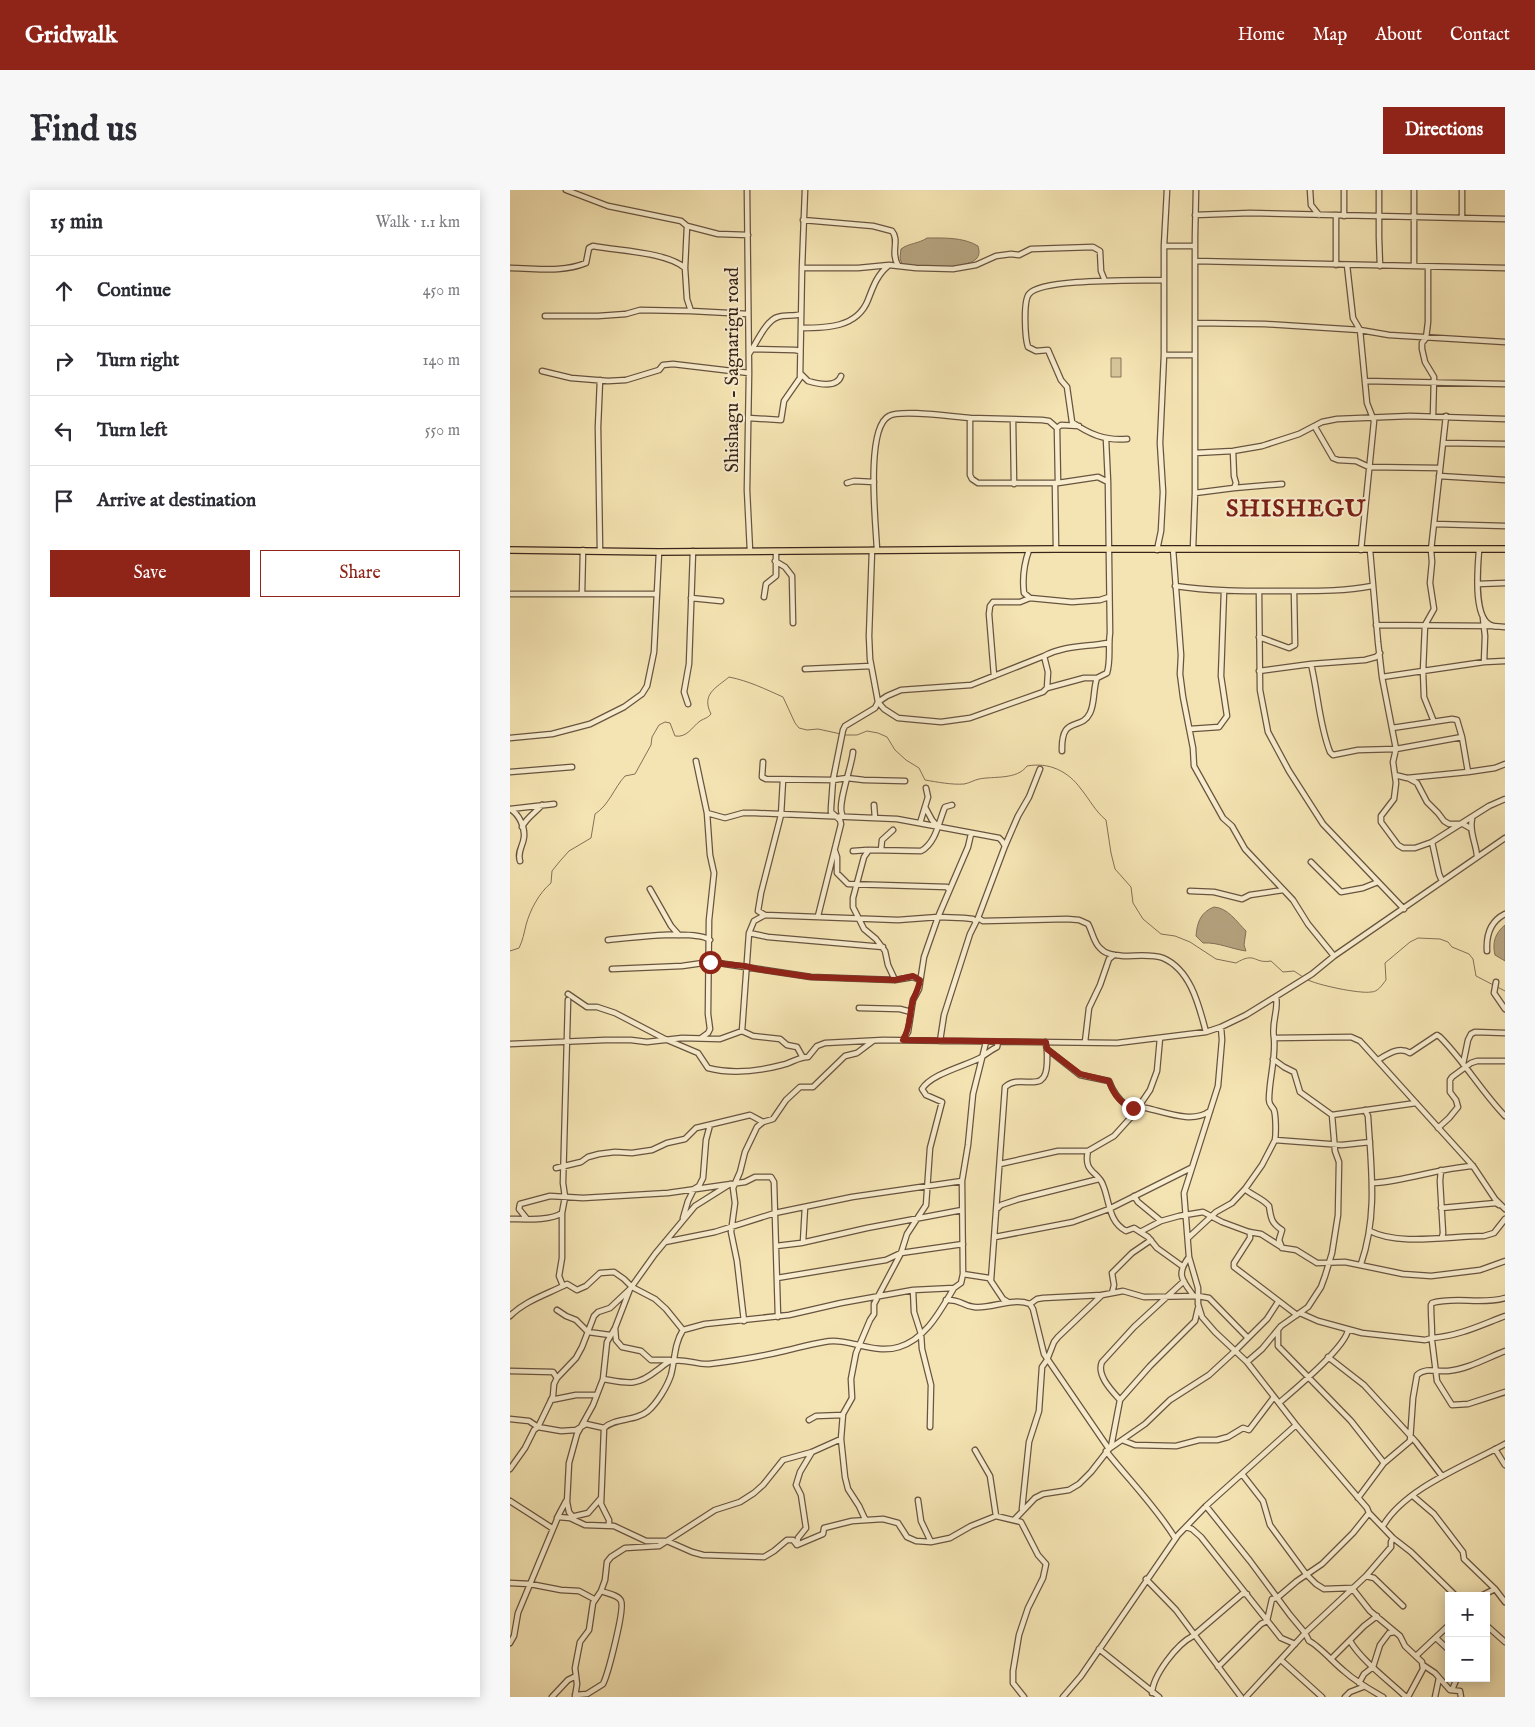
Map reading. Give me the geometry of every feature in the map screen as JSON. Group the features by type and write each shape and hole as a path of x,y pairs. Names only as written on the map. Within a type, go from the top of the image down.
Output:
{"main road":[{"path":"510,550 659,552 1056,549 1505,549"}],"street":[{"path":"566,190 608,206 681,221 687,226 718,234 748,235"},
{"name":"Shishagu - Sagnarigu road","path":"747,190 749,355 747,490 750,551"},
{"path":"748,418 781,420 784,401 799,380 805,190"},
{"path":"1157,550 1162,519 1163,492 1160,443 1164,355 1163,280 1167,190"},
{"path":"1193,549 1195,494 1196,190"},
{"path":"1310,190 1311,205 1319,215"},
{"path":"1344,190 1344,216"},
{"path":"1379,190 1380,266"},
{"path":"1414,190 1414,266"},
{"path":"1462,190 1462,218"},
{"path":"1195,214 1250,213 1505,219"},
{"path":"1336,215 1336,264"},
{"path":"803,220 873,226 892,231 896,238 894,256 898,265"},
{"path":"687,226 685,268 687,299 691,310"},
{"path":"510,268 562,270 578,267 586,263 589,248 593,246 662,257 677,261 685,268"},
{"path":"1164,246 1195,246"},
{"path":"802,268 858,268 889,265 935,269 968,268 996,256 1019,254 1031,249 1093,247 1100,251 1101,272 1105,281"},
{"path":"1195,261 1505,268"},
{"path":"801,328 832,326 855,318 867,303 878,276 889,265"},
{"path":"1347,265 1353,318 1360,330 1367,403 1374,418 1361,550"},
{"path":"1428,267 1426,338 1422,343 1423,356 1432,372 1434,382 1432,394 1433,416"},
{"path":"1127,439 1106,439 1085,431 1072,422 1067,387 1061,380 1048,350 1036,351 1028,347 1025,339 1026,299 1030,292 1036,288 1055,284 1163,280"},
{"path":"545,316 598,316 626,314 640,310 691,310 748,314"},
{"path":"749,355 767,325 774,318 801,314"},
{"path":"1195,323 1265,324 1360,330 1426,338 1505,342"},
{"path":"753,349 800,351"},
{"path":"1164,355 1195,355"},
{"path":"542,371 571,378 600,380 626,380 673,364 749,373"},
{"path":"800,372 805,380 817,383 835,384 840,380 841,376"},
{"path":"600,380 598,452 600,550"},
{"path":"1365,381 1505,384"},
{"path":"1056,549 1057,428 1049,421 902,414 889,416 880,426 874,455 875,550 868,636 871,666 878,702 884,709 898,718 941,722 970,718 1043,692 1047,688 1084,678 1097,678 1108,672 1110,632 1106,439"},
{"path":"1195,453 1233,451 1262,446 1299,434 1322,422 1337,419 1433,416 1505,419"},
{"path":"1434,722 1424,697 1423,671 1425,625 1434,609 1430,583 1431,550 1446,416"},
{"path":"970,418 972,479 978,484 1057,483 1098,478 1108,471"},
{"path":"1013,420 1014,484"},
{"path":"1057,428 1061,425 1079,426"},
{"path":"1315,427 1333,458 1338,460 1356,461 1369,466 1440,468"},
{"path":"1443,442 1505,444"},
{"path":"1233,451 1236,483 1234,488"},
{"path":"1439,476 1505,480"},
{"path":"1098,478 1108,482"},
{"path":"847,484 854,481 874,482"},
{"path":"1195,494 1234,488 1282,484"},
{"path":"1435,524 1505,526"},
{"path":"582,594 583,550"},
{"path":"1029,550 1024,565 1023,579 1024,593 1030,598"},
{"path":"1173,550 1183,697 1190,728 1194,766 1223,818 1232,826 1245,849 1293,900 1308,924 1334,956"},
{"path":"1370,550 1382,677 1396,749 1393,762 1396,783 1394,799 1381,816 1381,822 1398,845 1403,848 1420,847 1472,819 1489,806 1505,798"},
{"path":"1479,550 1477,575 1484,628 1484,662"},
{"path":"688,704 684,692 689,664 693,551"},
{"path":"764,597 766,584 776,577 776,551"},
{"path":"510,738 552,734 590,724 624,707 642,694 647,686 651,668 659,552"},
{"path":"775,560 785,567 792,576 793,623"},
{"path":"1478,584 1505,584"},
{"path":"1175,586 1259,592 1334,591 1372,586"},
{"path":"1190,728 1219,727 1227,716 1222,676 1224,591"},
{"path":"1259,637 1289,648 1296,645 1294,591"},
{"path":"1259,592 1260,671 1263,710 1268,732 1289,771 1323,824 1404,909"},
{"path":"510,594 657,594"},
{"path":"994,676 989,614 990,604 993,602 1020,602 1030,598 1072,602 1100,600 1109,597"},
{"path":"691,598 721,601"},
{"path":"1483,616 1493,626"},
{"path":"1376,625 1505,627"},
{"path":"839,817 831,812 833,780 842,734 845,726 875,708 878,702 901,690 971,685 1058,650 1081,645 1108,643"},
{"path":"1260,671 1311,664 1365,660 1376,657 1380,653"},
{"path":"1044,656 1048,676 1047,688"},
{"path":"1382,677 1484,662 1505,661"},
{"path":"1311,664 1322,727 1330,752 1333,754 1358,750 1396,749 1462,737"},
{"path":"805,669 871,666"},
{"path":"1062,751 1064,733 1068,727 1087,718 1090,713 1097,678"},
{"path":"1392,728 1457,720 1468,772"},
{"path":"818,916 841,824 839,817 842,814 840,810 853,752"},
{"path":"696,761 708,813 710,855 714,873 710,920 708,1014 710,1029 708,1033 699,1038"},
{"path":"763,762 762,774 764,779 833,780 847,778 905,781"},
{"path":"1407,778 1468,772 1495,768 1505,764"},
{"path":"510,772 572,767"},
{"path":"940,1041 945,1010 968,939 1004,851 1004,846 1029,798 1040,769"},
{"path":"1395,774 1417,784 1427,802 1444,822 1463,824 1470,828"},
{"path":"783,780 780,815 758,905 759,913 765,915 898,920 938,917 969,918 983,921 1043,918 1078,920 1088,924 1099,948 1107,953 1161,958 1172,964 1181,973 1193,991 1206,1032"},
{"path":"920,823 928,797 926,788"},
{"path":"510,809 554,804"},
{"path":"522,827 527,818 542,805"},
{"path":"874,805 875,818"},
{"path":"853,851 921,851 929,844 938,827 945,807 952,805"},
{"path":"926,807 932,820 938,827"},
{"path":"510,809 518,817 522,827 524,839 519,852 520,861"},
{"path":"708,813 725,818 749,813 875,818 920,823 999,838 1004,846"},
{"path":"1472,819 1470,828 1476,845 1477,856"},
{"path":"881,850 882,840 893,830"},
{"path":"903,1040 908,1032 924,957 938,917 961,865 971,834"},
{"path":"563,1286 559,1276 562,1258 562,1213 565,1197 563,1183 568,997 587,1007 597,1007 615,1013 665,1039 698,1053 708,1068 719,1070 745,1071 782,1066 802,1056 808,1057 818,1046 825,1043 903,1040 1117,1043 1206,1032 1221,1027 1276,997 1312,974 1334,956 1505,838"},
{"path":"1432,842 1442,881"},
{"path":"834,850 837,858 837,873 848,884 932,886 949,890"},
{"path":"869,850 864,857 853,907 864,929 883,947 895,980"},
{"path":"1311,862 1341,892 1363,888 1378,882"},
{"path":"650,890 671,926 679,935"},
{"path":"1190,890 1214,892 1242,899 1250,895 1283,890"},
{"path":"1487,951 1487,938 1493,923 1505,914"},
{"path":"742,1031 748,933 754,921 765,915"},
{"path":"748,933 768,937 883,947"},
{"path":"608,940 679,935 705,936 710,940"},
{"path":"1107,953 1109,959"},
{"path":"1085,1042 1088,1008 1100,985 1109,959 1114,955"},
{"path":"612,969 682,966 702,964 710,960 811,977 895,980 913,976 920,980"},
{"path":"1496,982 1494,988 1495,996 1505,1008"},
{"path":"1188,1238 1212,1216 1232,1203 1245,1189 1262,1165 1275,1140 1277,1131 1274,1113 1269,1100 1274,1038 1272,1028 1277,1003 1276,997"},
{"path":"859,1008 900,1009 911,1012"},
{"path":"1195,1295 1198,1288 1189,1257 1184,1193 1218,1086 1222,1040 1221,1027"},
{"path":"510,1044 605,1040 646,1042 665,1039 727,1038 742,1031 753,1036 780,1039 787,1044 795,1046 802,1056"},
{"path":"1464,1066 1470,1034 1475,1032 1505,1033"},
{"path":"1378,1060 1394,1051 1410,1053 1437,1035 1444,1041 1490,1100 1505,1116"},
{"path":"1274,1038 1351,1037 1360,1042 1474,1166 1503,1208"},
{"path":"1160,1038 1159,1059 1155,1078 1148,1094 1114,1136 1091,1148 1086,1158 1088,1166 1103,1183 1109,1209 1114,1220 1123,1229 1127,1231 1134,1228 1152,1240 1157,1248 1182,1266"},
{"path":"744,1321 731,1227 735,1203 733,1183 751,1138 757,1127 763,1122 773,1119 793,1092 800,1087 813,1087 846,1056 874,1040"},
{"path":"615,1328 616,1340 622,1347 641,1352 651,1360 683,1360 702,1364 729,1361 827,1341 843,1341 858,1346 889,1349 907,1344 921,1334 939,1314 954,1288 961,1283 963,1274 962,1181 973,1094 986,1042"},
{"path":"864,1519 861,1508 846,1484 841,1439 843,1416 852,1398 852,1372 858,1346 874,1314 874,1304 902,1253 905,1238 926,1204 930,1148 942,1105 941,1100 926,1094 922,1089 924,1085 935,1078 981,1057 997,1047 998,1042"},
{"path":"1008,1302 998,1293 991,1280 998,1208 1005,1087 1014,1081 1034,1083 1045,1076 1047,1068 1046,1042"},
{"path":"1047,1049 1080,1074 1109,1081 1114,1094 1126,1105 1166,1113 1197,1116 1205,1115 1210,1111"},
{"path":"1273,1059 1294,1072 1297,1087 1303,1096 1332,1115 1416,1103"},
{"path":"1438,1128 1458,1107 1456,1100 1450,1092 1450,1080 1452,1077 1464,1066 1477,1061 1505,1061"},
{"path":"1361,1264 1370,1231 1373,1183 1368,1116 1364,1110"},
{"path":"556,1168 600,1154 652,1150 667,1143 685,1139 696,1128 750,1114 763,1122"},
{"path":"1247,1362 1262,1349 1278,1330 1308,1307 1321,1287 1329,1262 1338,1215 1338,1162 1334,1144 1332,1115"},
{"path":"683,1219 694,1189 699,1186 704,1178 706,1140 710,1125"},
{"path":"1275,1140 1342,1145 1370,1142"},
{"path":"1000,1164 1058,1151 1088,1151"},
{"path":"1373,1183 1441,1170 1474,1166"},
{"path":"995,1237 1073,1222 1109,1209 1191,1168"},
{"path":"1441,1170 1442,1237"},
{"path":"528,1219 519,1209 521,1203 550,1196 583,1198 668,1192 745,1182 755,1177 771,1177 774,1182 778,1316"},
{"path":"998,1208 1006,1203 1099,1179"},
{"path":"664,1243 731,1227 775,1213 852,1197 962,1181"},
{"path":"510,1469 538,1426 551,1400 557,1378 576,1358 595,1315 610,1308 631,1288 694,1206 733,1183"},
{"path":"707,1198 714,1186"},
{"path":"1245,1189 1252,1195 1259,1197 1269,1206 1273,1224 1282,1230 1279,1240 1282,1248"},
{"path":"1134,1196 1138,1202 1161,1221"},
{"path":"998,1200 1006,1203"},
{"path":"1441,1208 1496,1203 1503,1208"},
{"path":"803,1242 805,1207"},
{"path":"776,1246 962,1210"},
{"path":"1140,1232 1161,1221 1203,1212 1220,1222 1261,1234 1282,1248 1296,1250 1317,1262 1346,1262 1402,1274 1431,1276 1480,1270 1505,1261"},
{"path":"510,1220 554,1216 562,1213"},
{"path":"1370,1231 1383,1236 1402,1239 1484,1236 1494,1232 1505,1219"},
{"path":"1250,1232 1251,1236 1234,1264 1234,1268 1278,1302 1307,1318 1348,1330 1380,1335 1404,1336 1413,1340 1452,1335 1476,1328 1505,1316"},
{"path":"1112,1293 1114,1284 1112,1273 1132,1253 1152,1240"},
{"path":"777,1278 886,1260 902,1253 963,1244"},
{"path":"1189,1257 1182,1266 1181,1272 1184,1281 1195,1295 1202,1317 1247,1362 1296,1425 1370,1513 1452,1592"},
{"path":"510,1316 526,1302 567,1284 577,1290 586,1286 600,1273 611,1272 618,1274 631,1288 655,1299 683,1330"},
{"path":"963,1274 991,1280"},
{"path":"1120,1400 1101,1373 1100,1366 1111,1350 1184,1281"},
{"path":"631,1288 606,1347 603,1379 593,1406 576,1434 569,1464 567,1499 569,1512 572,1517 586,1525 617,1527 646,1541 666,1541 697,1554 760,1557 770,1554 787,1540 793,1540 797,1545"},
{"path":"609,1526 610,1520 601,1504 604,1428 609,1423 631,1418 650,1410 669,1381 677,1342 683,1330 705,1324 778,1316 913,1290 954,1288"},
{"path":"913,1290 914,1312 921,1334 922,1350 931,1385 930,1427"},
{"path":"1030,1304 1037,1299 1043,1298 1123,1292 1144,1297 1195,1295 1208,1298 1248,1338"},
{"path":"1022,1511 1029,1442 1039,1411 1042,1367 1058,1337 1102,1295"},
{"path":"1505,1298 1486,1302 1444,1301 1432,1303 1431,1305 1432,1338 1438,1384 1454,1406 1468,1404 1505,1392"},
{"path":"946,1300 959,1300 975,1307 1008,1302 1030,1304 1035,1316 1041,1346 1047,1360 1134,1486 1163,1519 1175,1538"},
{"path":"1014,1520 1035,1498 1043,1494 1069,1490 1079,1484 1109,1449 1145,1424 1170,1400 1209,1375 1267,1319 1278,1302"},
{"path":"1109,1449 1120,1400 1150,1366 1195,1321 1198,1304"},
{"path":"556,1310 576,1320 588,1332 610,1335"},
{"path":"1278,1330 1278,1346 1351,1421 1384,1463"},
{"path":"1279,1403 1328,1357 1344,1339 1348,1330"},
{"path":"1358,1498 1384,1463 1408,1443 1411,1436 1411,1414 1416,1377 1419,1372 1426,1370 1448,1371 1505,1351"},
{"path":"1328,1357 1364,1385 1411,1436 1442,1476"},
{"path":"603,1379 628,1383 638,1382 672,1361"},
{"path":"510,1371 553,1372 557,1378"},
{"path":"551,1400 576,1395 596,1395"},
{"path":"587,1395 593,1406"},
{"path":"1122,1440 1136,1445 1176,1446 1199,1440 1217,1440 1228,1437 1243,1428 1249,1430 1274,1397"},
{"path":"809,1420 816,1416 843,1416"},
{"path":"510,1419 529,1421 538,1426 571,1431 586,1424 604,1428"},
{"path":"1063,1697 1081,1676 1175,1538 1206,1506 1296,1425"},
{"path":"601,1591 619,1598 622,1602 615,1644 603,1684 587,1694 575,1696 577,1684 575,1668 580,1642 589,1630 594,1599 601,1591 605,1580 607,1562 611,1557 626,1548 659,1546 714,1510 740,1502 754,1493 783,1460 812,1452 841,1439"},
{"path":"1383,1526 1389,1515 1442,1476 1505,1444"},
{"path":"1495,1449 1505,1465"},
{"path":"975,1450 990,1476 996,1516"},
{"path":"797,1545 798,1538 806,1528 801,1495 796,1485 812,1452"},
{"path":"1242,1474 1263,1501 1270,1525 1306,1574 1321,1588 1352,1588"},
{"path":"1413,1496 1434,1514 1463,1552 1464,1559 1495,1589 1505,1602"},
{"path":"557,1518 588,1513 601,1498"},
{"path":"510,1643 514,1636 518,1613 539,1565 552,1528 567,1499"},
{"path":"918,1500 921,1521 931,1542"},
{"path":"510,1501 552,1528"},
{"path":"1206,1506 1305,1633 1308,1641 1313,1642 1361,1685 1383,1697"},
{"path":"1267,1621 1271,1601 1322,1564 1354,1533 1370,1513"},
{"path":"797,1545 823,1534 824,1528 864,1519 883,1519 898,1523 908,1537 916,1541 931,1542 950,1538 996,1516 1021,1522 1038,1555 1046,1564 1043,1578 1028,1608 1019,1635 1013,1671 1013,1683 1024,1697"},
{"path":"1186,1527 1192,1529 1201,1537 1281,1638 1295,1644"},
{"path":"1391,1547 1391,1542 1394,1538"},
{"path":"1246,1697 1305,1633 1366,1576 1391,1547 1400,1543"},
{"path":"1366,1576 1374,1578 1403,1606"},
{"path":"1146,1579 1176,1610 1241,1697"},
{"path":"510,1583 579,1591 594,1599"},
{"path":"1352,1588 1361,1601 1400,1636 1405,1646 1423,1666 1452,1690 1460,1691 1461,1697"},
{"path":"1489,1592 1495,1589"},
{"path":"1152,1694 1153,1686 1173,1652 1242,1594 1247,1594"},
{"path":"1331,1659 1364,1626 1377,1616"},
{"path":"1218,1667 1260,1624 1267,1621"},
{"path":"1416,1656 1445,1628"},
{"path":"1490,1629 1505,1642"},
{"path":"1345,1697 1361,1685 1364,1674 1373,1667 1380,1645 1389,1633 1395,1632"},
{"path":"1436,1638 1445,1646"},
{"path":"1350,1641 1373,1667 1407,1697 1421,1675 1423,1666"},
{"path":"1099,1649 1152,1694 1159,1697"},
{"path":"1281,1660 1322,1697"},
{"path":"552,1697 568,1680 576,1676"},
{"path":"1435,1697 1439,1678"},
{"path":"1452,1690 1455,1682"}],"shaded area":[{"path":"927,238 966,241 978,246 979,255 972,262 953,266 929,268 902,264 900,258 901,249"},
{"path":"1111,358 1121,358 1121,377 1111,377"},
{"path":"1214,907 1228,912 1246,931 1244,945 1246,951 1203,943 1196,936 1200,918"},
{"path":"1505,925 1505,961 1495,955 1494,946 1495,938"}],"waterway":[{"path":"510,951 519,948 533,908 539,897 551,883 552,871 569,851 591,838 595,814 608,801 625,776 635,774 651,745 652,737 659,725 665,722 670,723 675,736 686,734 711,714 708,707 709,696 715,688 729,677 750,683 783,697 799,728 807,730 818,729 841,734"},
{"path":"845,735 857,735 867,731 887,737 895,750 919,768 925,780 934,782 964,784 979,779 1017,774 1027,766 1035,765 1057,769 1076,783 1106,820 1115,869 1131,887 1133,903 1143,919 1161,934 1175,936 1190,942 1216,959 1236,963 1247,958 1271,961 1283,972 1294,971 1303,977"},
{"path":"1306,979 1338,989 1373,992 1380,988 1386,980 1385,963 1410,942 1418,938 1440,939 1448,942 1452,947 1469,954 1473,959 1476,976 1505,991"}],"district":[{"name":"SHISHEGU","path":"1296,509"}],"route":[{"path":"710,962 710,957 719,963 811,977 895,980 913,976 917,977 920,980 919,989 913,1000 908,1032 903,1040 1046,1042 1047,1049 1080,1074 1090,1078 1109,1081 1114,1094 1126,1105 1133,1108"}]}
